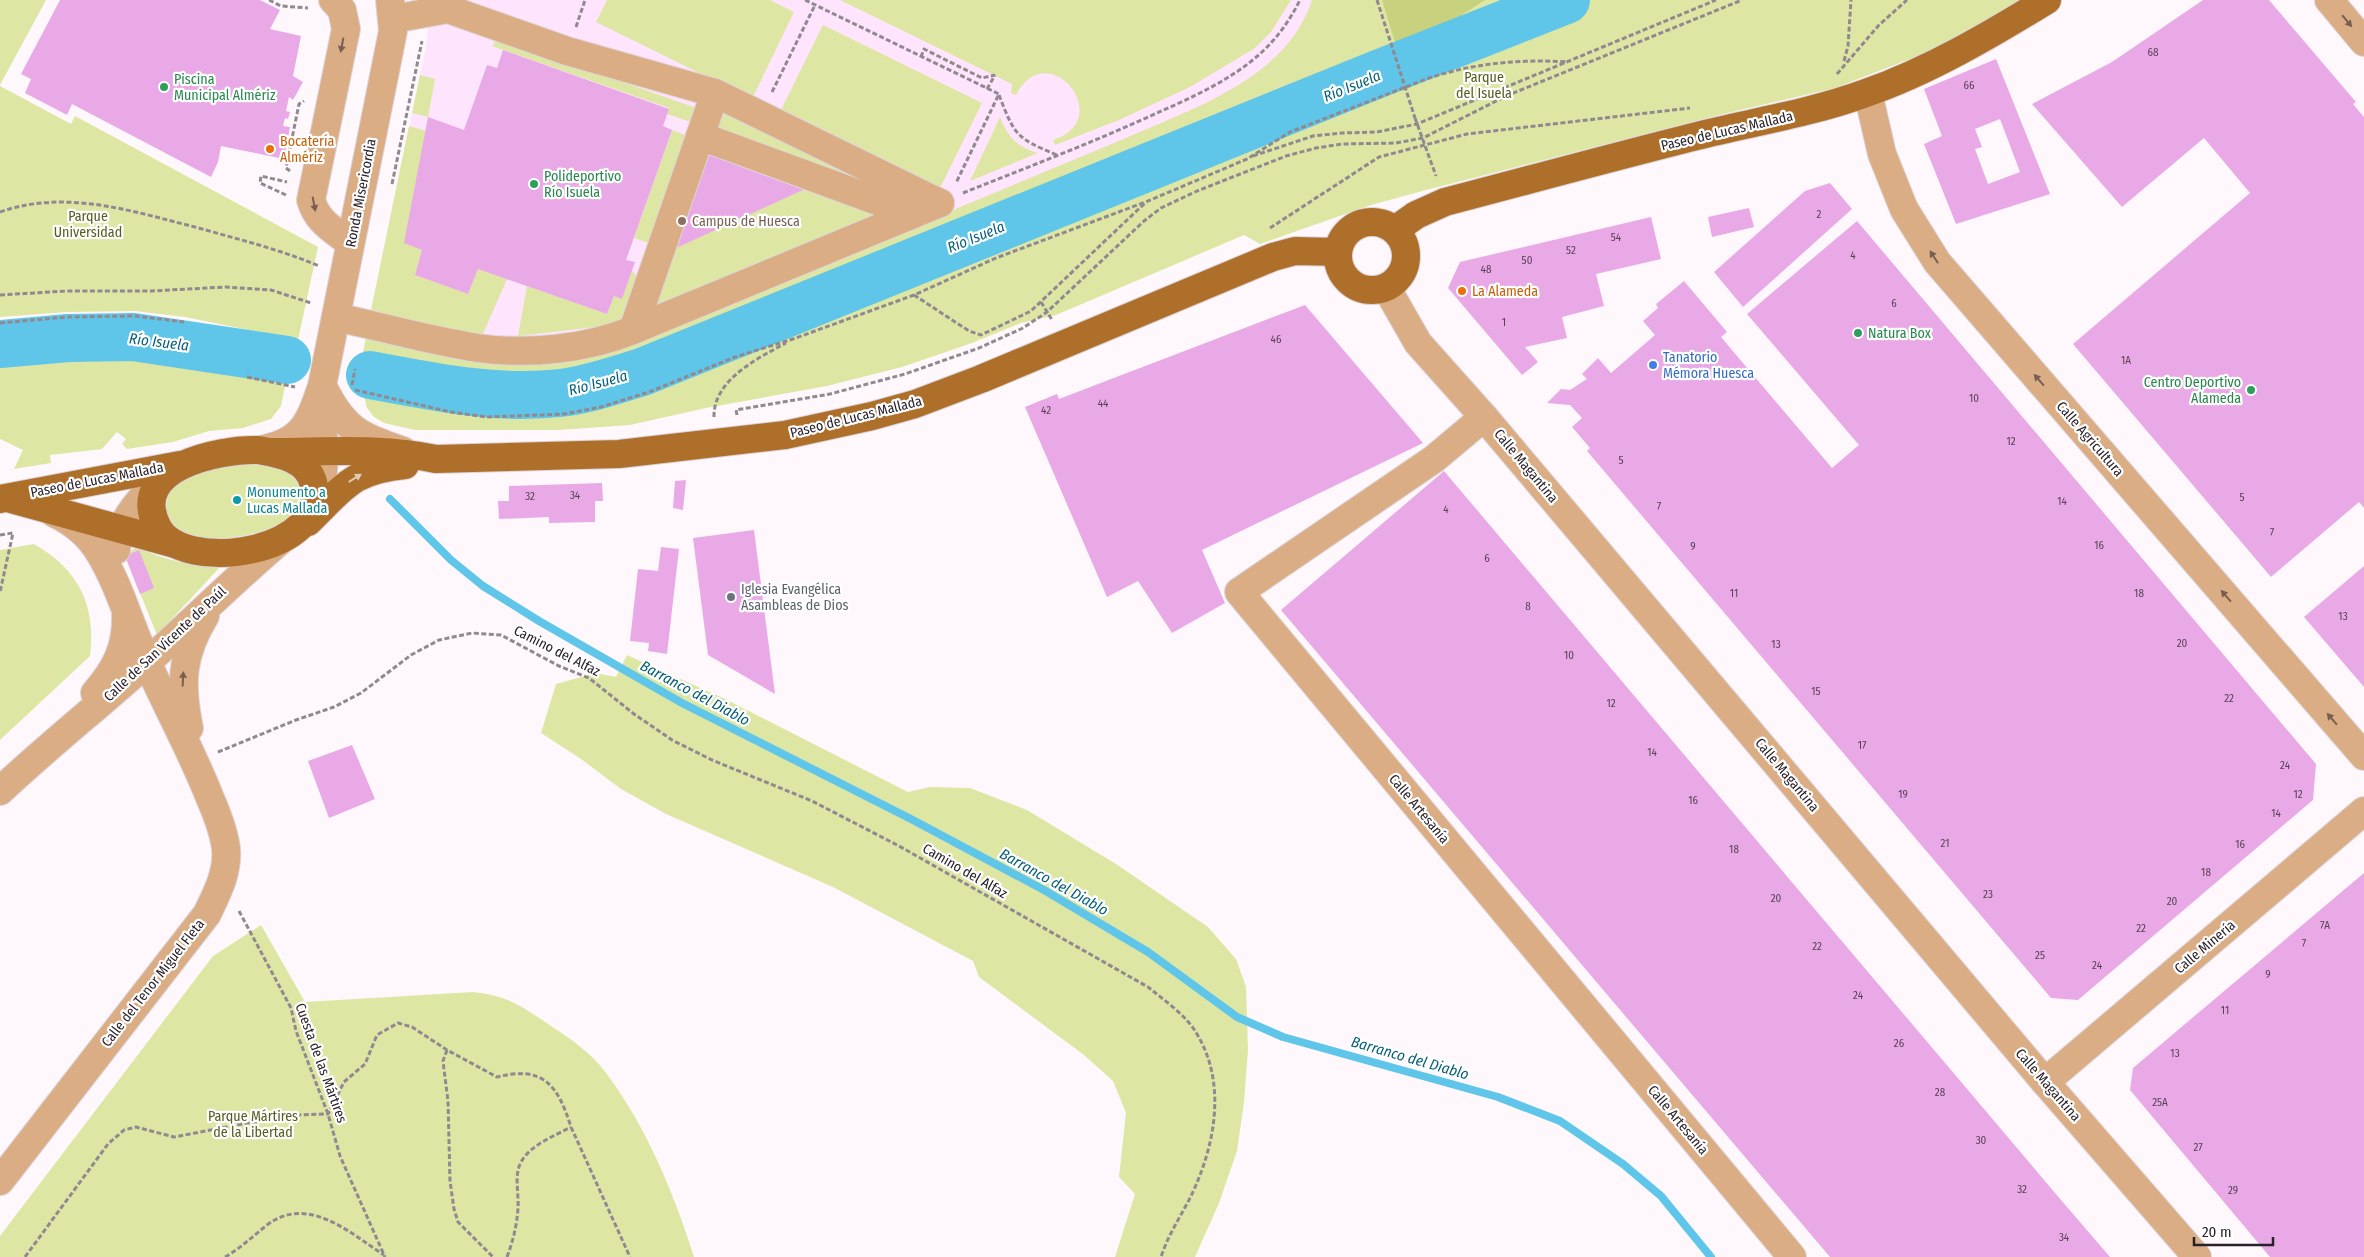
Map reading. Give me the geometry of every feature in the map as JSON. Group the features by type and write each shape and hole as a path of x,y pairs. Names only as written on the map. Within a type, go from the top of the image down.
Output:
{"main road":[{"name":"Paseo de Lucas Mallada","path":"1395,230 1416,215 1445,202 1698,136 1822,109 1868,93 2006,25 2047,0"},
{"path":"1377,222 1395,230 1405,246 1406,256 1401,275 1386,287 1370,290 1355,286 1343,275 1338,260 1338,252 1343,237 1358,225 1377,222"},
{"name":"Paseo de Lucas Mallada","path":"265,451 423,456 619,454 785,435 915,404 973,382 1273,258 1295,251 1338,252"},
{"path":"265,451 300,463 311,476 316,492 310,515 282,539 254,549 225,553 203,551 181,546 167,539 157,527 152,511 154,494 161,480 186,464 214,454 265,451"},
{"name":"Paseo de Lucas Mallada","path":"310,515 356,477 382,467 424,462 423,456"},
{"name":"Paseo de Lucas Mallada","path":"4,498 186,464"},
{"name":"Paseo de Lucas Mallada","path":"4,498 181,546"}],"street":[{"path":"2329,0 2364,42"},
{"path":"324,4 342,10 346,29 312,200 316,213 324,224 350,243"},
{"path":"391,10 448,9 567,51 715,93 944,201"},
{"name":"Ronda Misericordia","path":"265,451 288,443 301,432 311,418 310,387 325,310 350,243 393,31 391,10"},
{"path":"633,330 715,93"},
{"name":"Calle Agricultura","path":"1868,93 1882,154 1904,209 1937,262 2364,756"},
{"path":"700,136 913,214"},
{"path":"325,310 479,348 517,350 558,348 594,342 633,330 944,201"},
{"name":"Calle Magantina","path":"1386,287 1418,343 1484,417 2045,1082 2197,1257"},
{"path":"310,387 353,429 366,437 423,456"},
{"name":"Ronda Misericordia","path":"310,387 322,452 321,493 310,515"},
{"name":"Calle Artesanía","path":"1484,417 1434,459 1239,592 1792,1257"},
{"name":"Calle de San Vicente de Paúl","path":"47,747 113,671 122,650 127,632 126,605 116,564 117,540 135,506 161,480"},
{"name":"Calle del Tenor Miguel Fleta","path":"0,1181 208,914 223,881 226,850 218,818 196,761 147,662 126,605 99,551 85,534 68,520 47,510"},
{"name":"Calle de San Vicente de Paúl","path":"0,791 47,747 147,662 230,584 282,539"},
{"name":"Calle del Tenor Miguel Fleta","path":"196,761 184,699 184,666 189,644 204,617 230,584"},
{"name":"Calle Minería","path":"2045,1082 2364,811"}],"path":[{"path":"269,0 281,6 324,4"},
{"path":"805,0 999,94 1010,123 1018,136 1031,144 1058,155"},
{"path":"944,201 1123,129 1227,78 1261,54 1277,37 1300,0"},
{"path":"1377,0 1436,178"},
{"path":"352,389 451,412 487,417 564,414 601,407 649,392 735,357 793,340 914,295 1004,254 1148,201 1247,159 1313,136 1377,132 1417,124 1716,0"},
{"path":"737,418 736,410 830,394 905,374 978,348 1023,328 1047,312 1144,221 1161,208 1197,191 1286,156 1316,148 1374,142 1396,143 1423,138 1506,96 1742,0"},
{"path":"1844,64 1848,46 1852,0"},
{"path":"1834,77 1879,25 1907,0"},
{"path":"761,115 815,5"},
{"path":"921,57 924,49 982,78 994,75 987,89"},
{"path":"1247,159 1290,132 1385,94 1452,70 1476,65 1529,60 1568,62"},
{"path":"944,201 999,94"},
{"path":"1267,230 1379,157 1467,134 1694,108"},
{"path":"292,183 261,176 260,183 282,194 293,194"},
{"path":"914,295 969,331 981,335 1020,318 1041,302 1148,201"},
{"path":"0,211 34,204 96,203 284,252 322,268"},
{"path":"0,294 77,290 151,291 226,287 271,290 325,310"},
{"path":"1041,302 1053,323"},
{"path":"0,323 67,317 135,316 184,322"},
{"path":"714,421 716,398 732,380 749,364 793,340"},
{"path":"247,377 310,387"},
{"path":"0,535 13,533 0,592"},
{"name":"Camino del Alfaz","path":"196,761 296,720 334,707 361,693 411,655 439,640 472,633 501,635 559,666 589,678 634,714 672,740 712,760 812,801 899,846 1148,987 1181,1014 1197,1034 1208,1056 1214,1082 1215,1112 1210,1148 1192,1195 1166,1242 1161,1257"},
{"name":"Cuesta de las Mártires","path":"223,881 291,1008 296,1031 328,1114 340,1156 355,1194 385,1256"},
{"path":"25,1257 108,1144 124,1130 136,1127 174,1137 290,1116 328,1114 344,1082 365,1064 377,1034 398,1023 412,1027 447,1050 496,1077 513,1072 529,1074 548,1082 558,1092 571,1127 630,1257"},
{"path":"447,1050 443,1061 448,1101 450,1181 454,1209 458,1222 493,1257"},
{"path":"507,1257 516,1232 518,1168 523,1158 534,1149 571,1127"},
{"path":"225,1257 236,1251 268,1224 285,1215 303,1212 322,1216 337,1224 385,1256"}],"shaded area":[{"name":"Campus de Huesca","path":"425,0 1372,0 1389,53 641,355 597,370 557,379 509,380 465,377 363,352 427,41 428,23"}],"green space":[{"path":"0,0 46,0 0,85"},
{"path":"607,0 770,0 794,12 752,99 596,22"},
{"path":"840,0 1291,0 1271,32 1255,48 1190,87 1119,120 1055,145 1053,140 1071,130 1079,116 1078,100 1070,87 1058,77 1044,73 1029,79 1016,95 1011,93 1012,84"},
{"name":"Parque del Isuela","path":"1312,0 2019,0 1978,25 1920,55 1835,88 1727,113 1371,205 1260,244 1244,235 1056,315 1021,323 972,343 902,367 827,386 706,408 630,425 559,430 415,430 384,423 374,417 367,408 364,396 366,388 456,409 507,414 527,414 568,409 648,389 1399,84 1389,53 641,355 597,370 557,379 509,380 465,377 363,352 367,333 514,364 553,363 591,357 663,331 1208,102 1260,70 1282,50 1300,27"},
{"path":"1382,0 1485,0 1440,29 1397,49"},
{"path":"823,25 982,103 939,190 780,112"},
{"path":"497,40 504,40 699,109 694,123 667,114 669,108 492,46"},
{"path":"420,75 435,79 428,117 412,113"},
{"name":"Parque Universidad","path":"0,86 71,124 75,116 318,247 298,340 185,317 135,311 67,312 0,317"},
{"path":"719,107 862,178 863,183 712,127"},
{"path":"1000,117 1006,130 1014,140 1025,148 1038,153 970,181"},
{"path":"409,126 426,131 422,250 415,275 468,294 478,269 507,279 482,336 370,315"},
{"path":"672,130 690,137 652,244 634,238"},
{"path":"806,188 886,213 650,312 681,220"},
{"path":"632,271 640,279 626,319 596,327 518,336 527,286 607,314 614,296 622,298"},
{"path":"132,355 178,360 286,382 281,406 271,419 243,428 209,431 173,442 127,449 122,444 126,439 117,432 102,449 50,455 51,463 14,469 23,450 0,439 0,361 69,356"},
{"path":"243,464 281,469 297,479 301,487 302,497 297,512 284,522 270,528 253,534 235,537 200,538 185,534 174,526 170,521 166,505 170,492 177,485 198,473"},
{"path":"34,544 63,565 81,591 87,605 90,621 90,656 0,740 0,550"},
{"path":"136,547 177,561 221,566 157,635 125,556"},
{"path":"627,655 723,698 908,792 930,787 970,788 1027,810 1116,864 1208,927 1236,959 1246,987 1248,1050 1244,1102 1237,1151 1219,1203 1195,1257 1115,1257 1135,1194 1119,1177 1126,1113 1113,1081 1084,1055 979,977 973,961 833,887 666,814 621,789 581,759 541,733 556,684 596,673 616,677"},
{"name":"Parque Mártires de la Libertad","path":"261,925 305,1002 473,992 496,996 513,1002 579,1046 600,1065 634,1115 658,1161 694,1257 0,1257 0,1236 213,956"}],"building":[{"name":"Piscina Municipal Almériz","path":"60,0 260,0 280,10 270,29 301,36 293,76 303,82 293,100 289,97 286,111 290,112 288,119 285,118 283,126 290,127 284,159 221,146 218,162 211,177 72,104 67,115 25,93 31,79 21,74"},
{"path":"2203,0 2269,0 2356,102 2353,104 2364,117 2364,508 2359,502 2271,577 2073,344 2250,193 2204,138 2122,207 2032,104 2112,62"},
{"name":"Polideportivo Río Isuela","path":"503,50 669,109 663,126 672,130 626,260 635,262 622,299 614,296 607,314 478,269 468,294 415,275 422,250 404,243 428,117 464,130 487,65 497,68"},
{"path":"1996,59 2050,194 1956,224 1924,144 1942,136 1924,89","holes":["2000,119 2020,172 1988,184 1975,149 1982,147 1975,129"]},
{"path":"709,152 807,188 674,249"},
{"path":"1830,183 1852,209 1743,307 1714,272 1805,191"},
{"path":"1749,208 1754,227 1712,237 1708,217"},
{"path":"1651,217 1661,259 1596,274 1604,306 1562,317 1567,338 1525,347 1538,362 1522,375 1448,288 1460,262"},
{"path":"1857,221 2316,764 2313,800 2078,1000 2051,998 1587,451 1590,448 1572,427 1582,418 1570,405 1547,403 1561,389 1570,390 1587,379 1582,374 1598,358 1611,373 1655,335 1643,321 1658,308 1656,304 1684,281 1727,332 1721,337 1832,468 1859,445 1747,314"},
{"path":"1305,305 1423,443 1202,550 1225,603 1172,633 1138,581 1107,597 1025,407 1057,394 1059,399"},
{"path":"1444,471 2110,1257 1830,1257 1281,610"},
{"path":"686,480 683,510 673,508 675,481"},
{"path":"602,483 603,501 595,501 595,522 549,523 549,517 499,519 498,501 509,501 509,486"},
{"name":"Iglesia Evangélica Asambleas de Dios","path":"754,530 775,694 708,655 693,538"},
{"path":"661,547 679,549 667,654 648,651 649,643 630,641 638,569 658,571"},
{"path":"139,550 154,588 140,594 125,556"},
{"path":"2364,566 2364,687 2304,617"},
{"path":"352,745 375,799 329,818 308,761"},
{"path":"2364,873 2364,1257 2270,1257 2130,1090 2133,1068"}],"waterway":[{"name":"Río Isuela","path":"370,375 488,394 536,395 581,390 642,372 1378,74 1566,0"},
{"name":"Río Isuela","path":"0,344 68,338 133,337 287,360"},
{"name":"Barranco del Diablo","path":"390,499 451,560 483,586 539,621 682,703 911,819 1044,890 1148,952 1237,1017 1283,1037 1498,1097 1560,1121 1623,1164 1661,1196 1711,1257"}],"place":[{"name":"Piscina Municipal Almériz","path":"164,87"},
{"name":"Bocatería Almériz","path":"270,149"},
{"name":"Polideportivo Río Isuela","path":"534,184"},
{"name":"Campus de Huesca","path":"682,221"},
{"name":"La Alameda","path":"1462,291"},
{"name":"Natura Box","path":"1858,333"},
{"name":"Tanatorio Mémora Huesca","path":"1653,365"},
{"name":"Centro Deportivo Alameda","path":"2251,390"},
{"name":"Monumento a Lucas Mallada","path":"237,500"},
{"name":"Iglesia Evangélica Asambleas de Dios","path":"731,597"}]}
